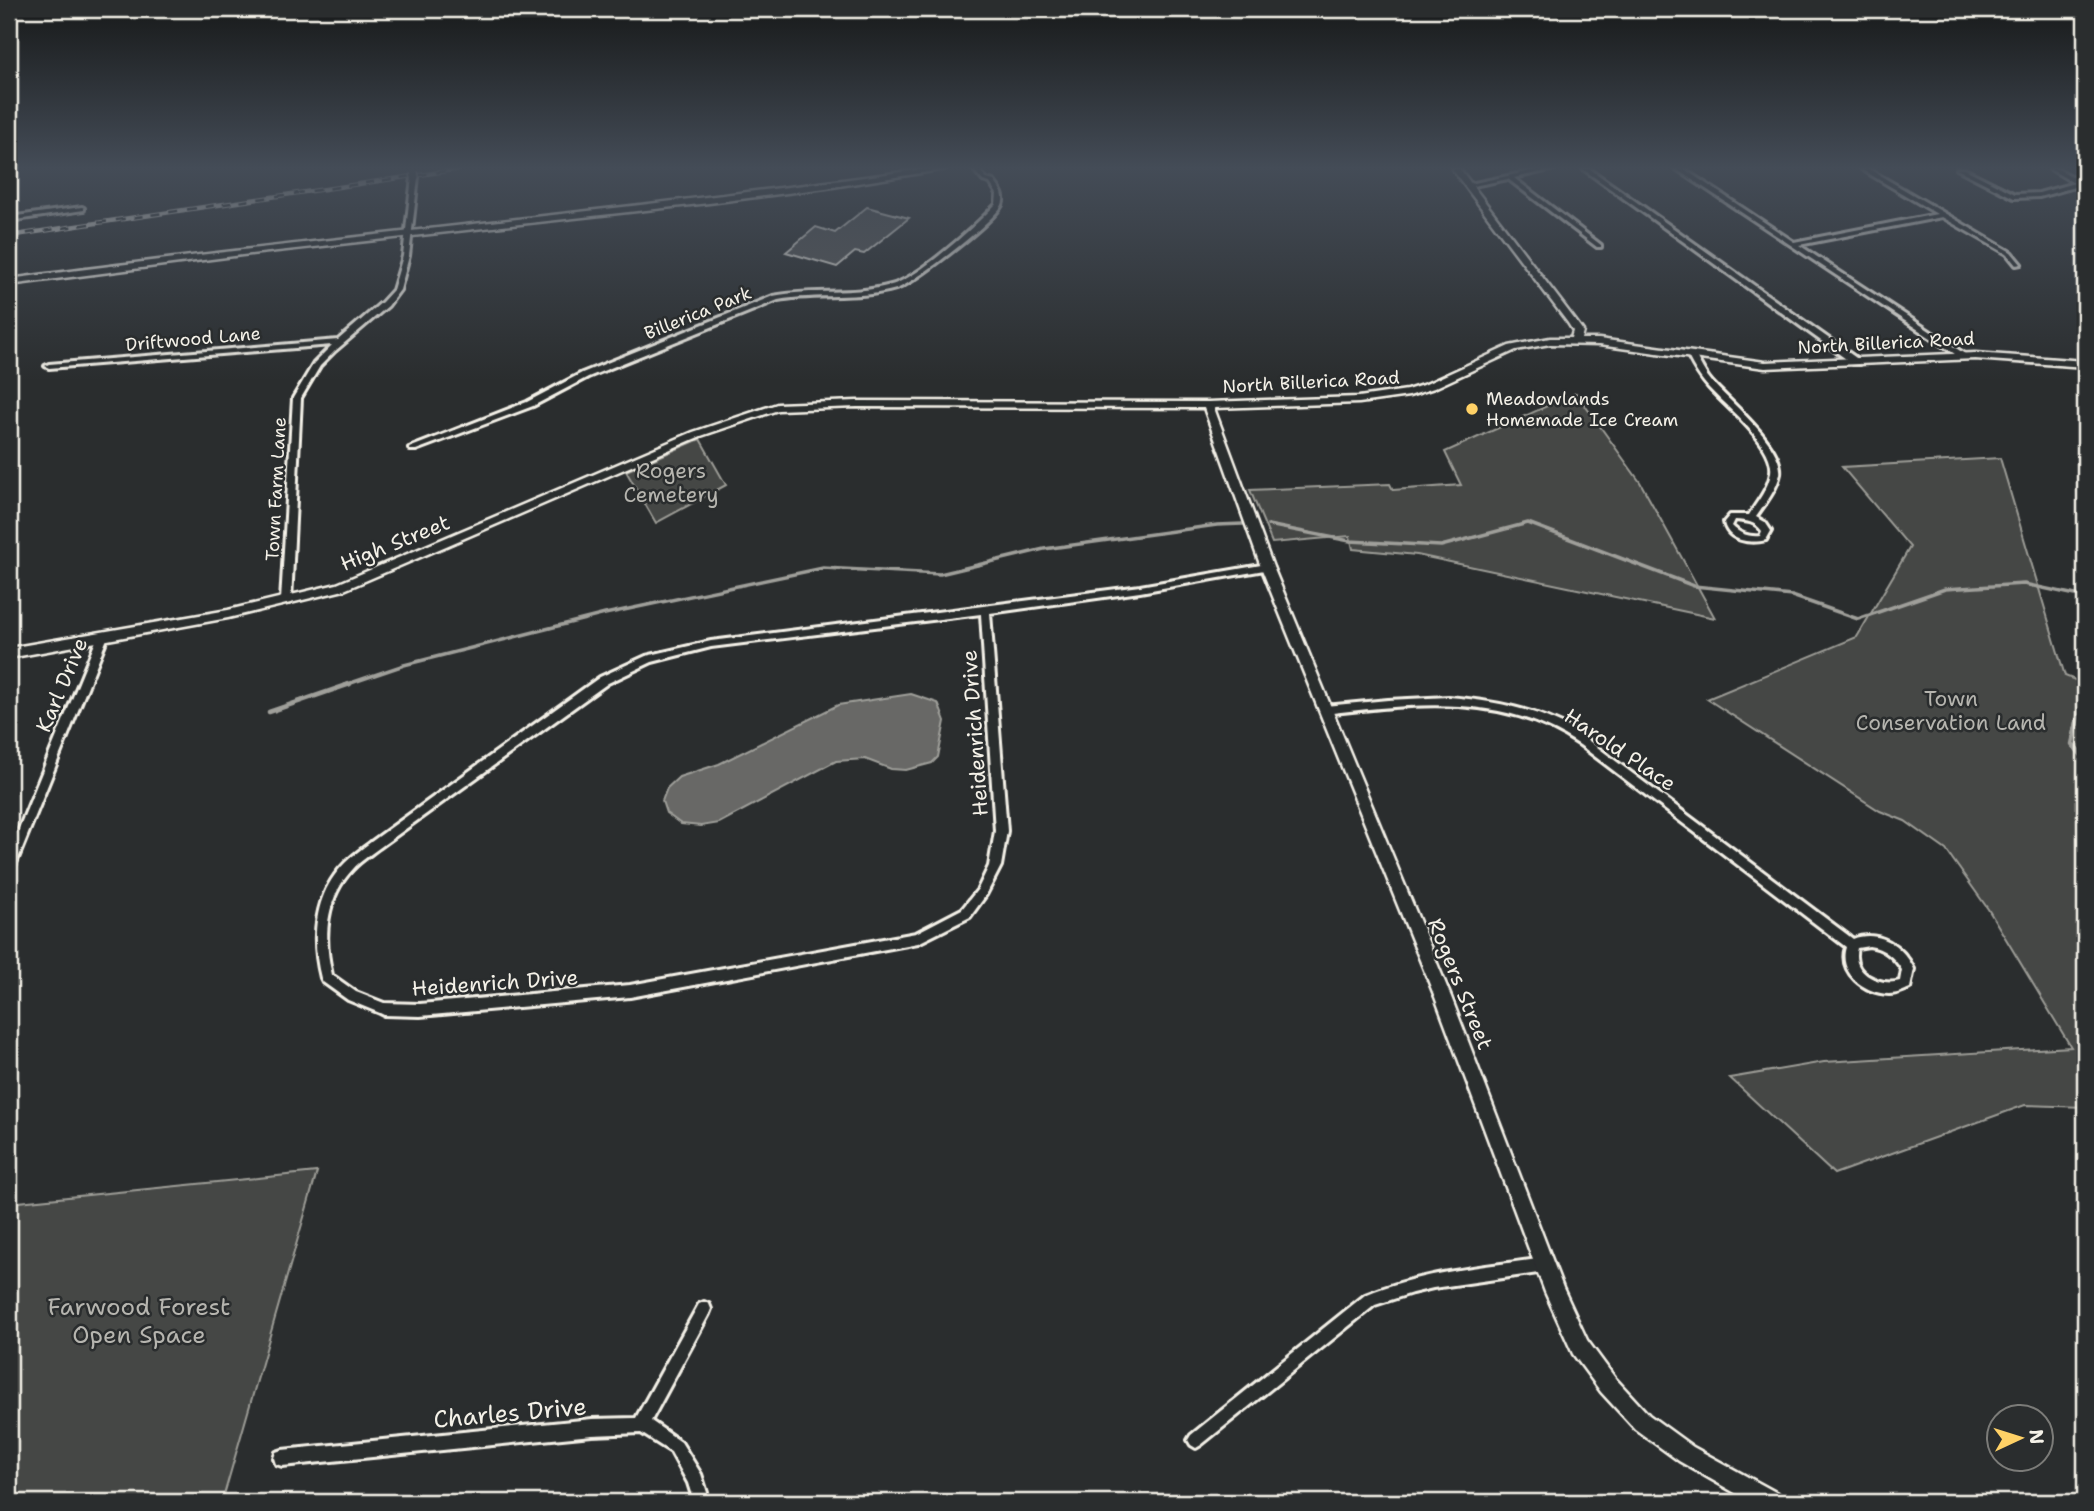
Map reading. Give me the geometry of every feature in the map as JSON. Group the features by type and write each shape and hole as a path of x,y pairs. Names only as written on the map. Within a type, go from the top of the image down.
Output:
{"main road":[{"path":"9,282 97,269 360,240"},
{"path":"1510,240 1573,322 1578,331 1576,340"},
{"name":"North Billerica Road","path":"777,407 844,404 1208,405 1390,397 1430,386 1513,348 1550,341 1576,340 1765,365 1964,356 2006,356 2085,364"},
{"name":"Rogers Street","path":"1208,405 1267,567 1443,997 1545,1265 1580,1347 1608,1385 1642,1422 1686,1454 1771,1502"},
{"name":"High Street","path":"9,653 286,601 330,590 373,575 697,434 777,407"}],"street":[{"name":"Town Farm Lane","path":"286,601 297,398 317,365 385,304 396,290 402,277 408,240"},
{"name":"Billerica Park","path":"413,448 530,404 585,375 776,298 886,288 908,282 959,240"},
{"path":"1590,240 1599,246"},
{"path":"1685,240 1856,362"},
{"path":"1785,240 1964,356"},
{"path":"1792,244 1816,240"},
{"path":"1986,240 2009,253 2018,264"},
{"name":"Driftwood Lane","path":"50,366 340,342"},
{"path":"1692,356 1703,376 1765,445 1774,459 1774,478 1751,518"},
{"name":"Heidenrich Drive","path":"985,610 1001,831 995,866 982,892 966,913 918,938 630,992 420,1010 384,1009 352,996 327,978 320,953 320,925 328,900 343,872 375,845 604,680 649,659 711,644 1140,589 1267,567"},
{"name":"Karl Drive","path":"9,866 103,636"},
{"name":"Harold Place","path":"1325,710 1418,700 1457,700 1517,711 1546,722 1568,732 1608,760 1852,945"},
{"path":"1858,941 1877,942 1897,953 1908,969 1906,984 1893,990 1883,989 1864,980 1851,965 1849,951 1852,945 1858,941"},
{"path":"1196,1440 1370,1300 1391,1291 1425,1283 1545,1265"},
{"path":"702,1502 695,1480 676,1447 640,1426 704,1309"},
{"name":"Charles Drive","path":"282,1458 592,1427 640,1426"}],"green space":[{"path":"1576,393 1640,482 1715,618 1417,555 1353,549 1350,536 1272,543 1250,490 1390,484 1393,490 1461,485 1445,452"},
{"name":"Rogers Cemetery","path":"700,439 726,485 656,523 626,471"},
{"name":"Town Conservation Land","path":"2000,458 2065,676 2085,684 2085,1107 2025,1105 1834,1174 1730,1078 1824,1062 2071,1047 1988,909 1946,850 1905,821 1880,811 1707,699 1857,637 1910,547 1842,467"},
{"name":"Farwood Forest Open Space","path":"317,1172 222,1502 9,1502 9,1203"}],"shaded area":[{"path":"911,694 938,703 945,721 938,757 932,763 906,770 891,769 865,759 836,761 719,823 701,826 681,824 666,813 662,801 667,788 679,777 719,764 838,705"}],"building":[{"path":"801,240 882,240 864,254 855,252 837,267 786,252"}],"waterway":[{"path":"1268,525 1350,541 1441,546 1528,523 1694,586 1792,596 1858,619 1945,589 2024,584 2085,597"},
{"path":"345,685 404,665 605,614 823,568 940,574 1044,549 1217,525 1243,524"},
{"path":"269,712 350,684"},
{"path":"2085,710 2080,708 2072,744 2085,759"}],"place":[{"name":"Meadowlands Homemade Ice Cream","path":"1472,409"}]}
